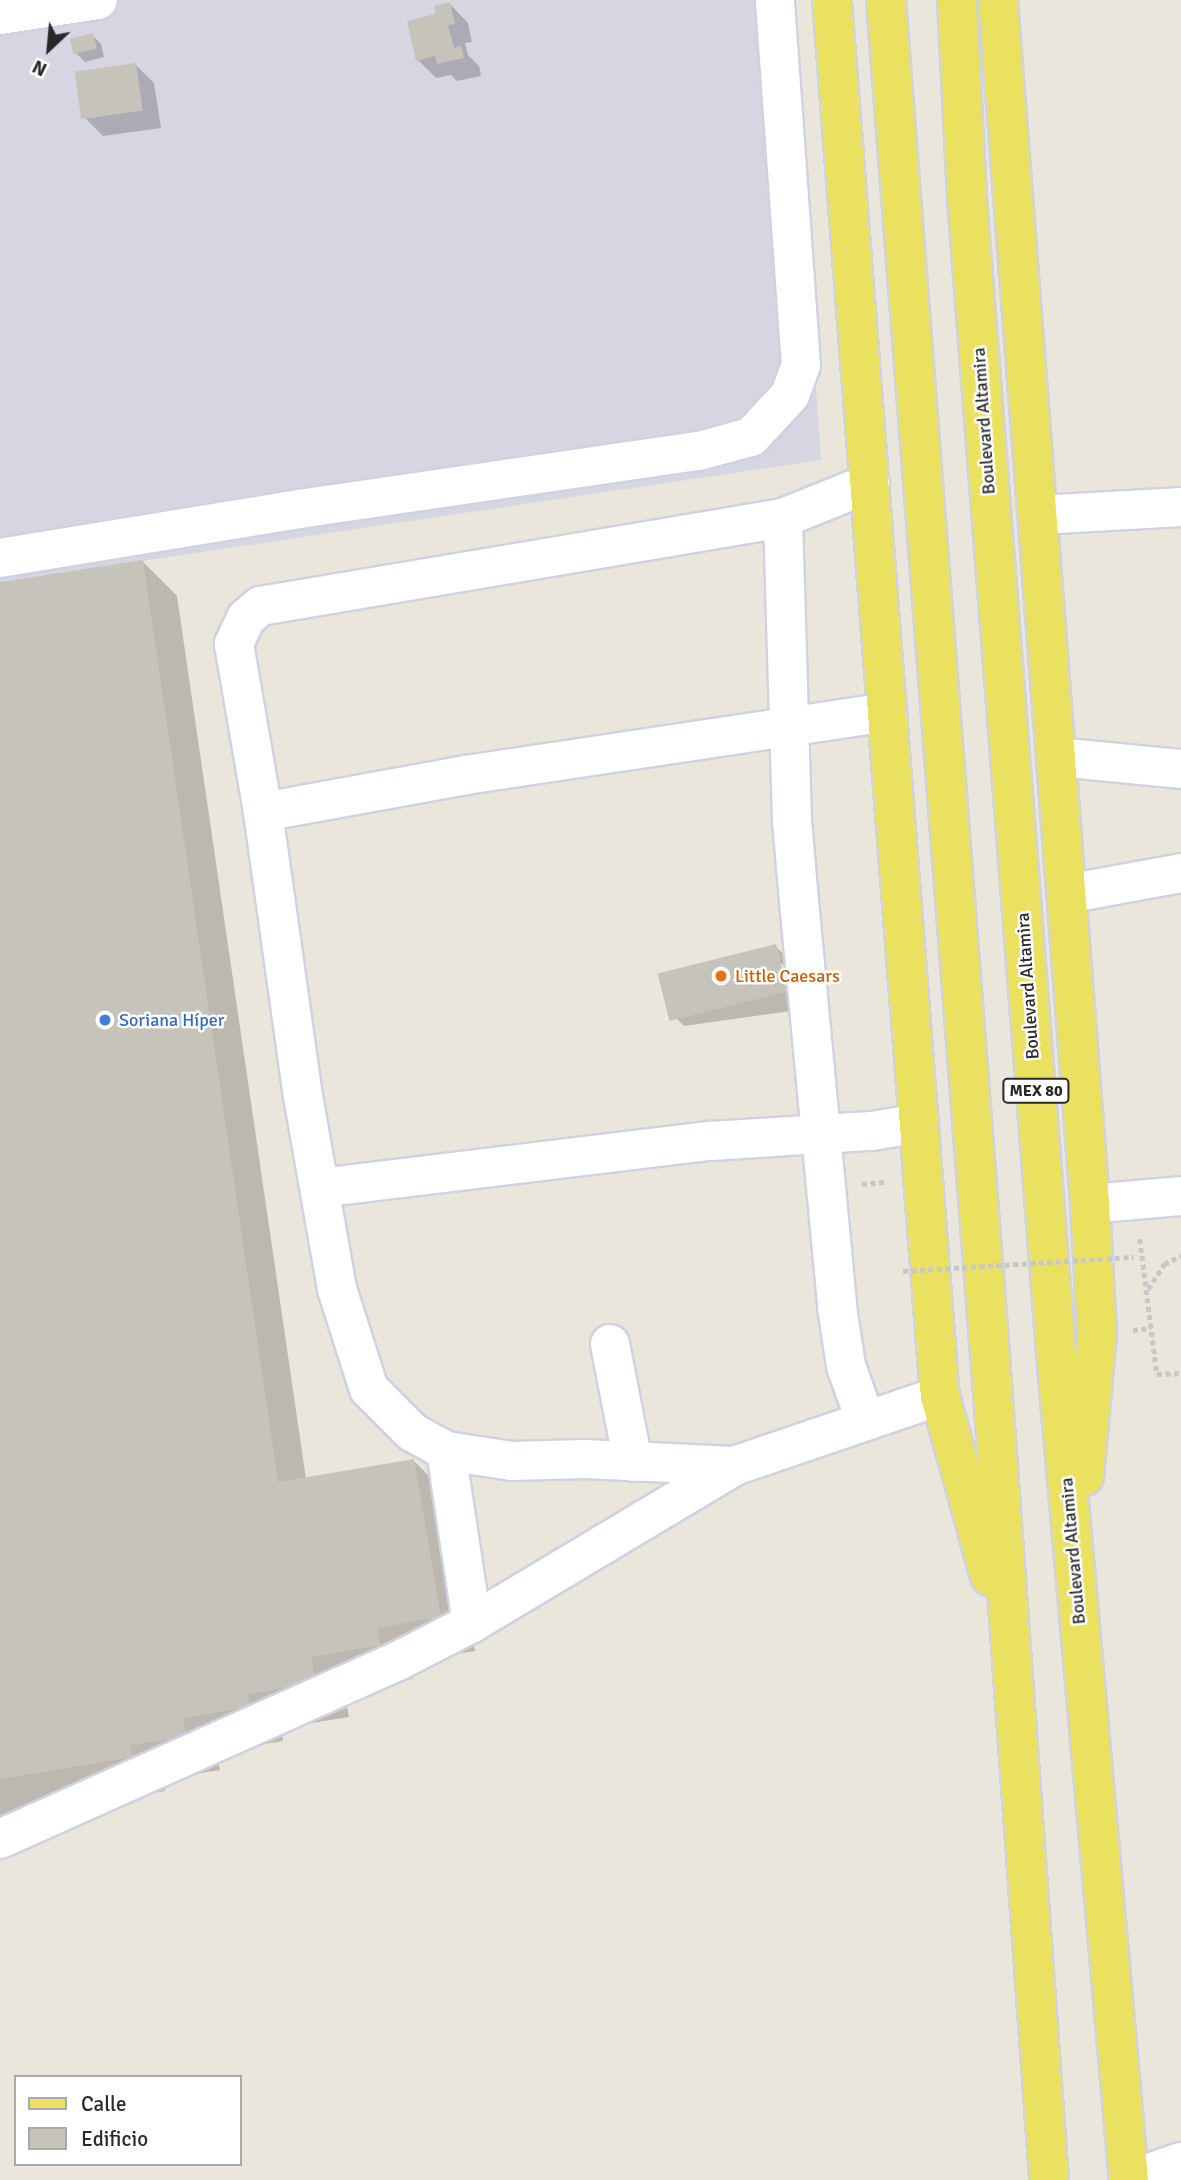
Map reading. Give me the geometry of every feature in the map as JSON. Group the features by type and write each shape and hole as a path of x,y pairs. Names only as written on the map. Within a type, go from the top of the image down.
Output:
{"main road":[{"path":"832,0 940,1396 1012,1656"},
{"path":"886,0 1012,1656 1049,2180"},
{"name":"Boulevard Altamira","path":"957,0 967,198 1075,1576 1129,2180"},
{"path":"998,0 1057,757 1097,1334 1075,1576"}],"street":[{"path":"0,15 98,0"},
{"path":"0,558 299,509 699,451 751,437 790,395 801,365 775,0"},
{"path":"734,1466 512,1461 446,1451 412,1432 369,1389 337,1289 293,1032 263,812 234,644 246,618 260,606 783,518 870,483"},
{"path":"1039,515 1181,507"},
{"path":"783,518 792,821 820,1134 827,1186 836,1307 846,1366 865,1419"},
{"path":"263,812 466,775 790,729 887,712"},
{"path":"1057,757 1181,769"},
{"path":"1067,894 1181,873"},
{"path":"320,1188 711,1141 872,1131 919,1123"},
{"path":"1090,1204 1181,1196"},
{"path":"610,1344 633,1462"},
{"path":"0,1839 398,1661 472,1623 734,1466 865,1419 940,1396"},
{"path":"446,1451 472,1623"},
{"path":"1129,2180 1181,2162"}],"path":[{"path":"827,1186 924,1179"},
{"path":"1135,1200 1157,1374 1181,1373"},
{"path":"1147,1290 1164,1264 1181,1256"},
{"path":"902,1271 1134,1257"}],"shaded area":[{"path":"0,0 789,0 821,460 0,582"}],"building":[{"path":"450,2 455,24 448,25 454,48 461,46 464,58 437,64 435,56 416,61 407,21 435,14 434,6"},
{"path":"93,33 97,49 74,54 70,39"},
{"path":"136,63 143,111 81,119 75,72"},
{"name":"Soriana Híper","path":"143,560 278,1482 414,1459 441,1617 377,1628 380,1645 311,1657 316,1683 248,1694 250,1707 183,1718 186,1737 130,1745 132,1757 0,1779 0,582"},
{"name":"Little Caesars","path":"776,944 788,992 669,1021 658,974"}],"place":[{"name":"Little Caesars","path":"721,976"},
{"name":"Soriana Híper","path":"105,1020"}]}
